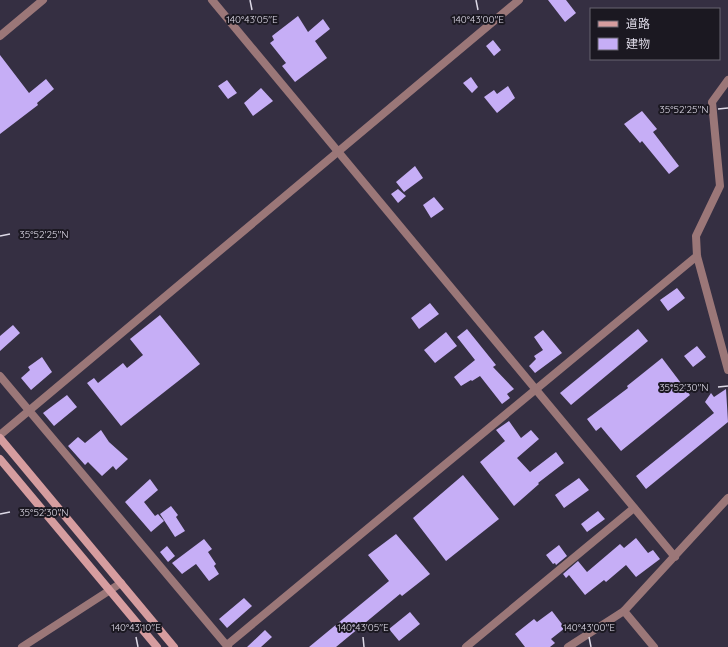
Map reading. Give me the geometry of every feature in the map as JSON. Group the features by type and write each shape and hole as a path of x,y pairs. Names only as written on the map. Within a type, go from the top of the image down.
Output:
{"main road":[{"path":"0,437 174,647"},
{"path":"0,459 157,647"}],"street":[{"path":"0,36 43,0"},
{"path":"212,0 674,557"},
{"path":"0,437 29,411 519,0"},
{"path":"728,80 712,102 720,186 696,236 697,256 728,370"},
{"path":"0,376 228,646 535,389 697,256"},
{"path":"568,647 624,611 728,499"},
{"path":"466,647 634,508"},
{"path":"22,647 121,583"},
{"path":"624,611 654,647"}],"building":[{"path":"548,0 566,0 576,13 565,22"},
{"path":"298,16 308,32 323,19 330,29 315,41 327,58 295,82 282,66 286,63 270,43 274,40 272,36"},
{"path":"493,40 501,50 494,56 486,46"},
{"path":"0,55 29,93 46,79 54,89 37,103 38,105 0,134"},
{"path":"471,77 478,87 472,93 463,83"},
{"path":"227,80 237,93 228,99 218,86"},
{"path":"508,86 515,98 497,113 484,97 494,90 497,94"},
{"path":"261,88 273,101 253,116 244,103"},
{"path":"642,111 657,129 653,132 679,166 669,174 642,141 640,143 624,124"},
{"path":"415,166 423,178 404,192 396,182"},
{"path":"398,189 406,196 398,203 391,194"},
{"path":"434,197 444,209 431,218 423,205"},
{"path":"677,288 685,298 668,311 660,300"},
{"path":"430,303 439,314 419,329 411,318"},
{"path":"160,315 200,364 121,426 87,383 94,378 98,383 123,363 127,368 143,355 130,339"},
{"path":"13,325 20,333 0,351 0,336"},
{"path":"467,329 496,365 493,367 514,389 507,394 510,398 502,404 480,376 461,386 454,377 475,360 457,337"},
{"path":"638,329 648,341 571,405 560,393"},
{"path":"543,330 562,353 535,373 529,366 536,359 534,356 543,350 534,337"},
{"path":"446,332 457,346 435,363 424,350"},
{"path":"697,346 706,357 693,367 684,356"},
{"path":"42,357 52,372 31,390 21,378 30,370 28,367"},
{"path":"662,358 690,395 621,451 601,427 596,431 587,419 628,388 627,386"},
{"path":"726,389 728,422 646,489 636,476 714,413 705,402 711,393 714,397"},
{"path":"67,395 77,407 54,426 43,413"},
{"path":"509,421 521,438 531,430 539,439 517,458 530,472 556,452 564,463 538,483 539,484 514,506 480,462 505,441 496,430"},
{"path":"101,430 109,442 128,459 116,470 113,466 102,476 88,462 85,465 68,446 78,437 85,443"},
{"path":"463,475 499,519 446,561 413,518"},
{"path":"579,478 589,490 564,508 555,495"},
{"path":"150,479 158,490 144,502 155,516 158,514 164,521 151,532 125,502"},
{"path":"171,506 178,515 176,517 185,531 175,537 160,514"},
{"path":"598,511 605,519 587,532 581,524"},
{"path":"396,534 430,574 402,596 400,594 336,647 309,647 389,581 368,555"},
{"path":"636,538 648,553 653,550 660,559 636,577 626,565 606,582 604,580 585,595 569,575 566,578 563,574 578,561 587,572 620,544 624,548"},
{"path":"204,539 212,549 208,552 216,564 214,566 219,574 209,581 196,564 182,574 172,563"},
{"path":"559,545 567,556 556,565 555,563 553,564 546,555"},
{"path":"167,546 175,556 168,562 160,552"},
{"path":"244,598 252,606 227,628 219,619"},
{"path":"552,611 565,628 551,639 555,643 550,647 525,647 515,634 534,619 537,622"},
{"path":"410,612 420,624 399,641 389,629"},
{"path":"265,630 272,637 261,647 247,647"}]}
